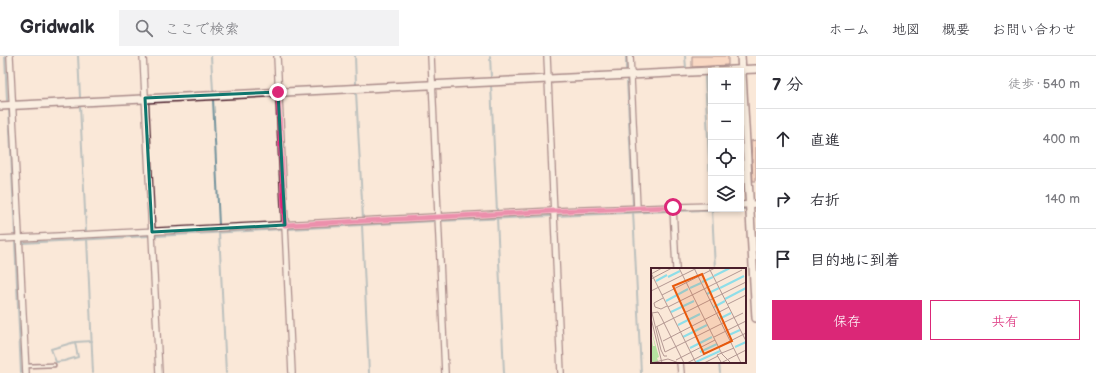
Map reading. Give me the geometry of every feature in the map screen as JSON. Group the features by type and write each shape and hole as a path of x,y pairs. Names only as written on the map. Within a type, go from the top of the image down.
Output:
{"street":[{"path":"10,56 26,373"},
{"path":"143,56 159,373"},
{"path":"277,56 292,373"},
{"path":"431,56 445,373"},
{"path":"547,56 561,373"},
{"path":"630,56 637,208"},
{"path":"742,56 742,68"},
{"path":"744,69 756,69"},
{"path":"0,106 708,71"},
{"path":"744,96 753,222 756,318"},
{"path":"0,239 554,211 708,206"},
{"path":"673,207 676,268"},
{"path":"680,363 681,373"}],"lane":[{"path":"26,366 54,366"}],"highlighted area":[{"path":"278,92 285,225 152,232 145,98"}],"building":[{"path":"692,56 728,56 728,65 692,67"},
{"path":"756,140 756,181 753,181 751,141"}],"waterway":[{"path":"5,56 7,100"},
{"path":"78,56 80,97"},
{"path":"211,56 213,91"},
{"path":"355,56 356,84"},
{"path":"490,56 491,77"},
{"path":"626,56 626,71"},
{"path":"685,56 686,68"},
{"path":"705,77 710,176"},
{"path":"627,80 633,206"},
{"path":"491,85 497,212"},
{"path":"356,92 363,219"},
{"path":"213,99 219,225"},
{"path":"80,105 86,232"},
{"path":"9,109 15,235"},
{"path":"677,211 708,210"},
{"path":"633,211 641,373"},
{"path":"556,216 671,211"},
{"path":"712,212 715,268"},
{"path":"441,221 551,216"},
{"path":"497,217 504,373"},
{"path":"289,229 436,221"},
{"path":"362,225 369,373"},
{"path":"156,236 283,229"},
{"path":"219,231 226,373"},
{"path":"22,243 149,236"},
{"path":"87,238 93,373"},
{"path":"15,241 21,373"},
{"path":"75,342 78,357 56,362 51,349 75,342 92,341"},
{"path":"719,363 720,373"}],"route":[{"path":"278,92 285,225 554,211 673,207"}]}
